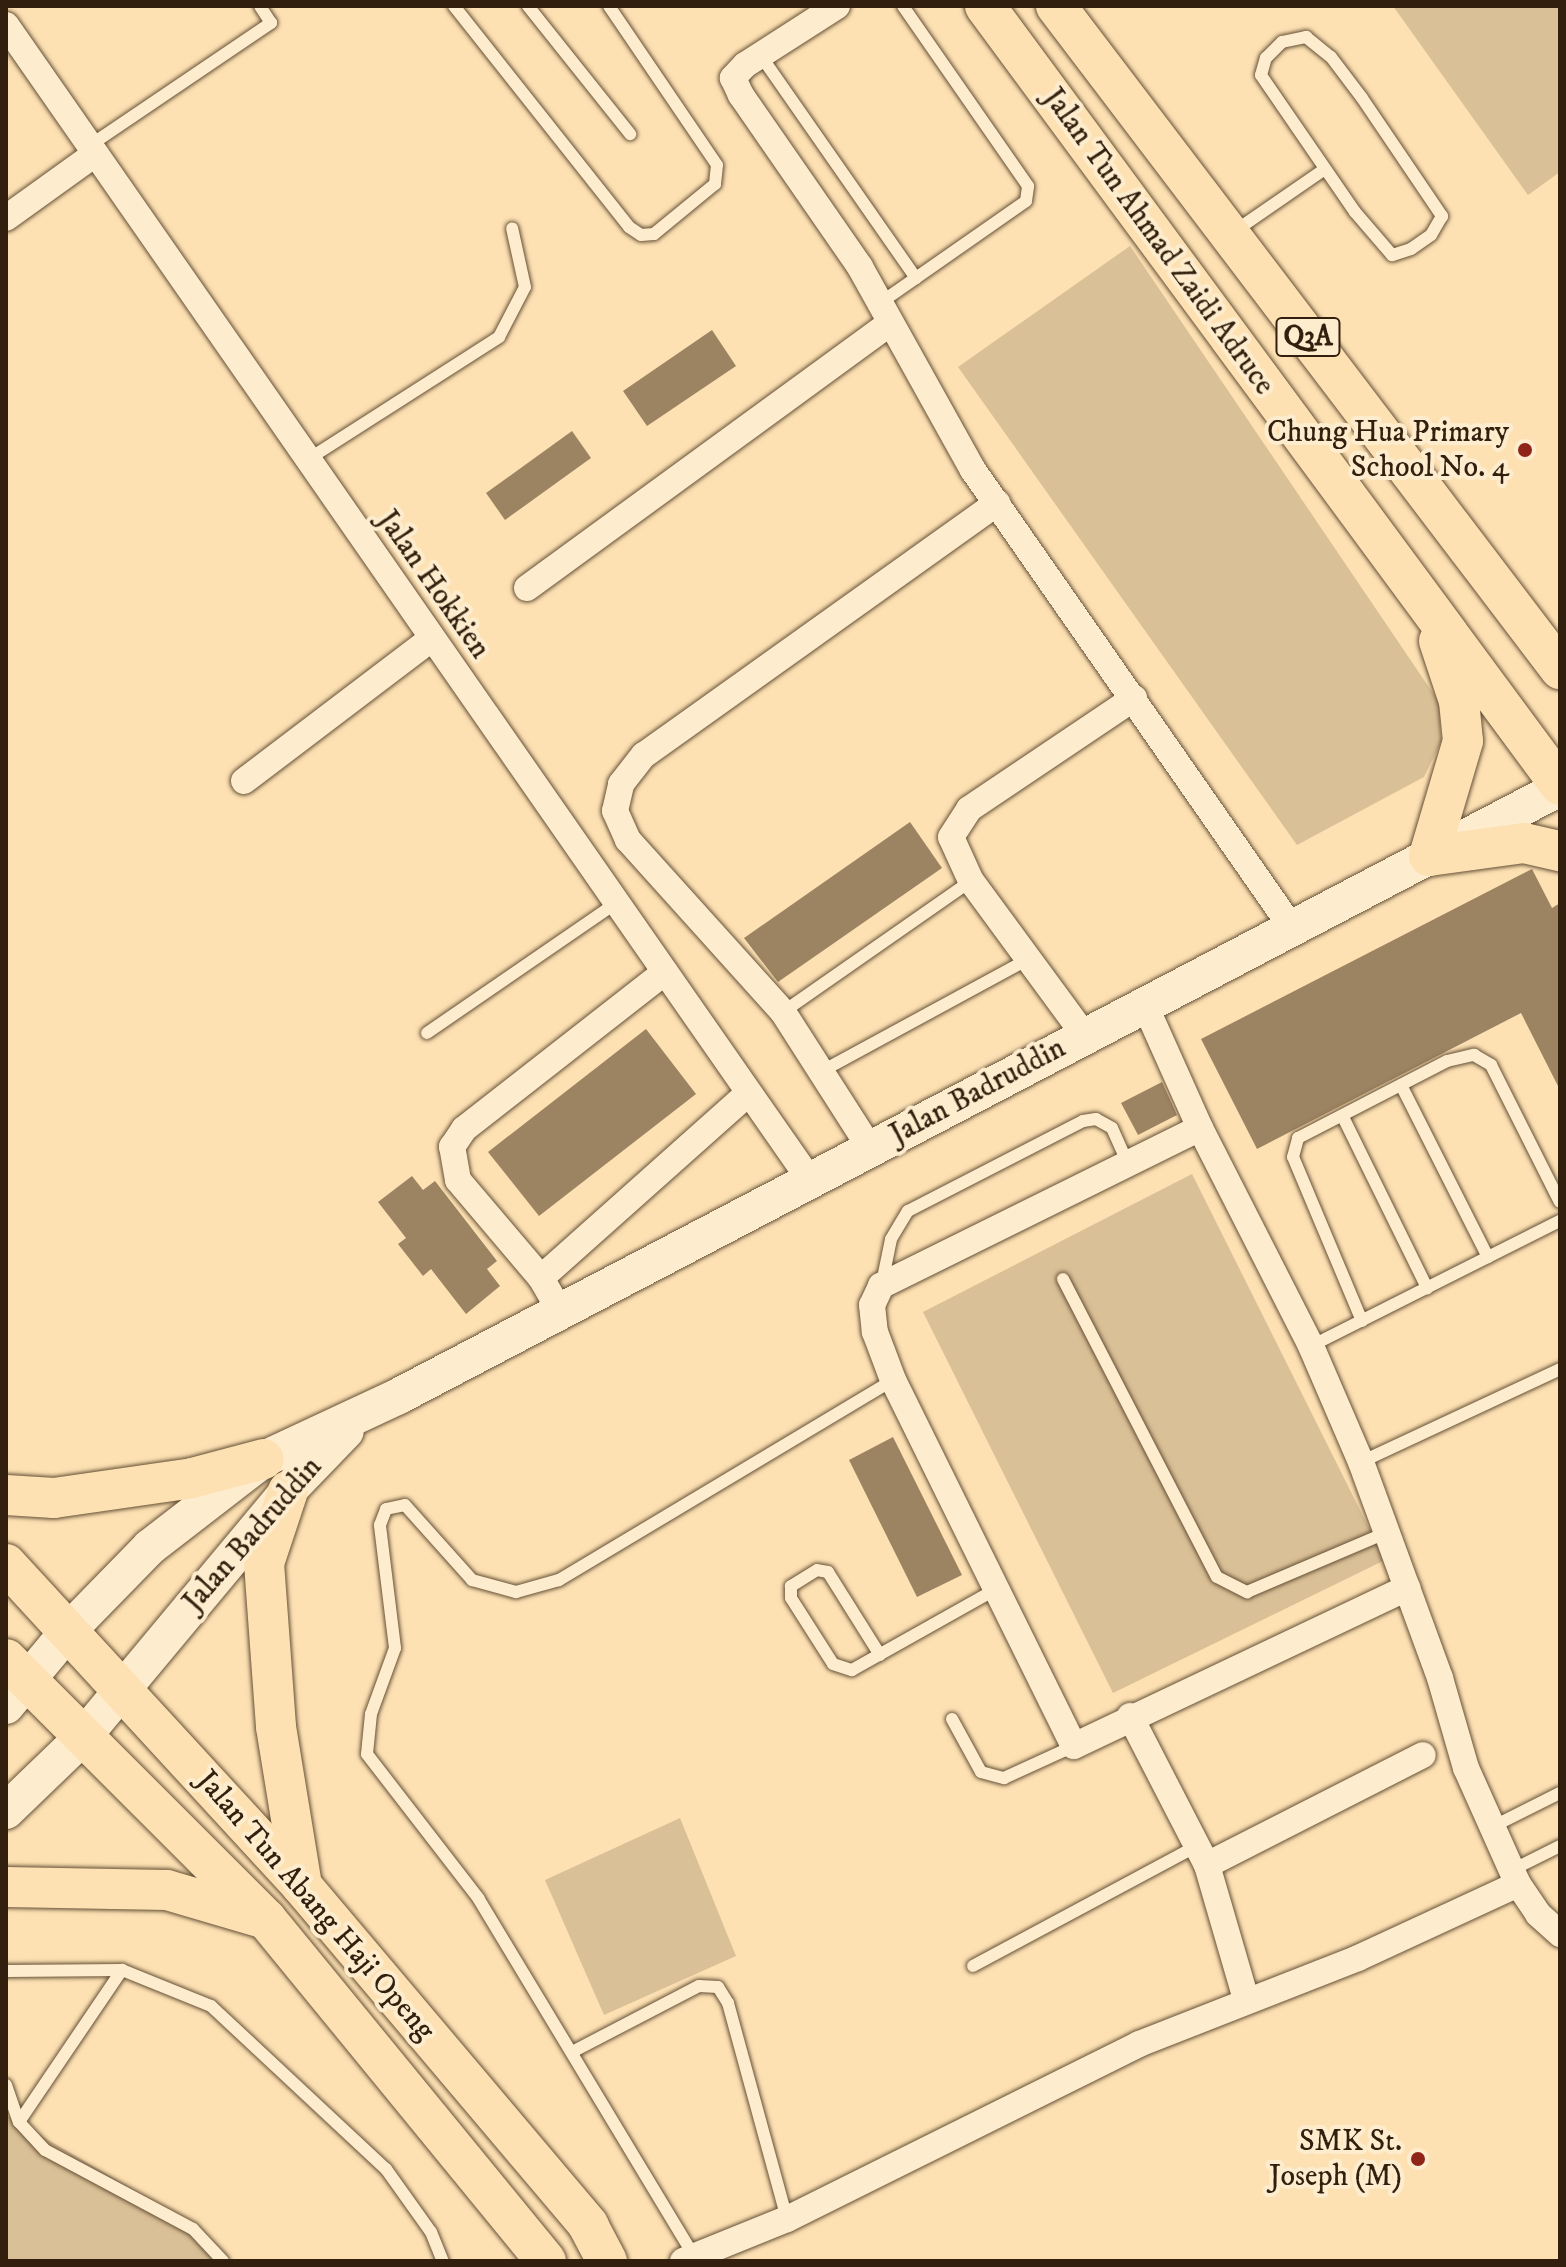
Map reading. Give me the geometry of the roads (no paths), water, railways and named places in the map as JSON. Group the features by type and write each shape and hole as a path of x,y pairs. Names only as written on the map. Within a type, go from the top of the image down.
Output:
{"main road":[{"name":"Jalan Tun Ahmad Zaidi Adruce","path":"985,6 1560,786"},
{"name":"Jalan Tun Ahmad Zaidi Adruce","path":"1056,6 1560,669"},
{"path":"1429,610 1459,701 1463,741 1429,856 1524,843 1560,851"},
{"path":"1524,618 1560,635"},
{"name":"Jalan Badruddin","path":"13,1682 150,1547 276,1475 397,1397 1560,786"},
{"path":"6,1495 54,1498 276,1475 264,1563 276,1727 302,1886"},
{"name":"Jalan Badruddin","path":"6,1811 83,1737 123,1689 276,1475"},
{"name":"Jalan Tun Abang Haji Openg","path":"6,1564 302,1886 588,2225 607,2261"},
{"name":"Jalan Tun Abang Haji Openg","path":"13,1682 83,1737 266,1919 546,2261"},
{"path":"6,1887 167,1890 266,1919"}],"street":[{"path":"837,6 733,78 741,95 886,313 997,503 1292,928"},
{"name":"Jalan Hokkien","path":"6,25 810,1180"},
{"path":"6,218 92,150"},
{"path":"527,588 886,313"},
{"path":"870,1148 824,1070 783,1012 628,840 615,811 621,784 644,755 997,503"},
{"path":"244,781 431,639"},
{"path":"1085,1036 971,881 951,837 955,824 969,809 1134,698"},
{"path":"560,1311 541,1278 458,1180 452,1147 464,1129 665,972"},
{"path":"1145,1005 1200,1128 1311,1346 1361,1462 1407,1588 1466,1768 1492,1827 1515,1877 1538,1914 1560,1934"},
{"path":"541,1278 749,1093"},
{"path":"1200,1128 881,1286 872,1305 875,1332 893,1380 999,1588 1074,1746 1130,1716 1407,1588"},
{"path":"1130,1716 1202,1856 1246,1999"},
{"path":"1202,1856 1423,1755"},
{"path":"688,2258 725,2253 787,2219 1139,2044 1246,1999 1358,1958 1515,1877"}],"lane":[{"path":"92,150 271,23 260,6"},
{"path":"454,6 629,227 641,235 654,234 715,184 717,165 609,6"},
{"path":"528,6 630,134"},
{"path":"886,313 916,278 1026,201 1028,186 903,6"},
{"path":"1306,37 1331,57 1442,216 1431,235 1392,255 1325,169 1261,75 1266,58 1282,42 1306,37"},
{"path":"761,56 916,278"},
{"path":"1229,236 1325,169"},
{"path":"307,460 499,337 525,287 512,228"},
{"path":"783,1012 971,881"},
{"path":"427,1033 616,903"},
{"path":"824,1070 1027,960"},
{"path":"1362,1321 1293,1157 1298,1138 1447,1061 1474,1055 1491,1065 1560,1202"},
{"path":"1401,1085 1488,1257"},
{"path":"1343,1117 1427,1288"},
{"path":"881,1286 891,1239 908,1211 1083,1121 1096,1119 1112,1128 1128,1164"},
{"path":"1311,1346 1560,1221"},
{"path":"1063,1279 1217,1577 1247,1592 1385,1533"},
{"path":"1361,1462 1560,1369"},
{"path":"688,2258 574,2051 479,1899 367,1754 371,1714 395,1648 380,1525 386,1509 405,1505 472,1580 516,1592 559,1580 893,1380"},
{"path":"880,1655 828,1572 817,1570 791,1586 791,1598 833,1664 852,1670 880,1655 999,1588"},
{"path":"952,1719 981,1772 1004,1778 1074,1746"},
{"path":"1492,1827 1560,1793"},
{"path":"1515,1877 1560,1846"},
{"path":"973,1966 1202,1856"},
{"path":"19,2122 122,1970"},
{"path":"6,1971 122,1970 211,2006 386,2169 431,2232 443,2261"},
{"path":"574,2051 699,1986 718,1987 728,2003 787,2219"},
{"path":"6,2085 19,2122 45,2150 193,2229 223,2261"}],"place":[{"name":"Chung Hua Primary School No. 4","path":"1525,450"},
{"name":"SMK St. Joseph (M)","path":"1418,2159"}]}
